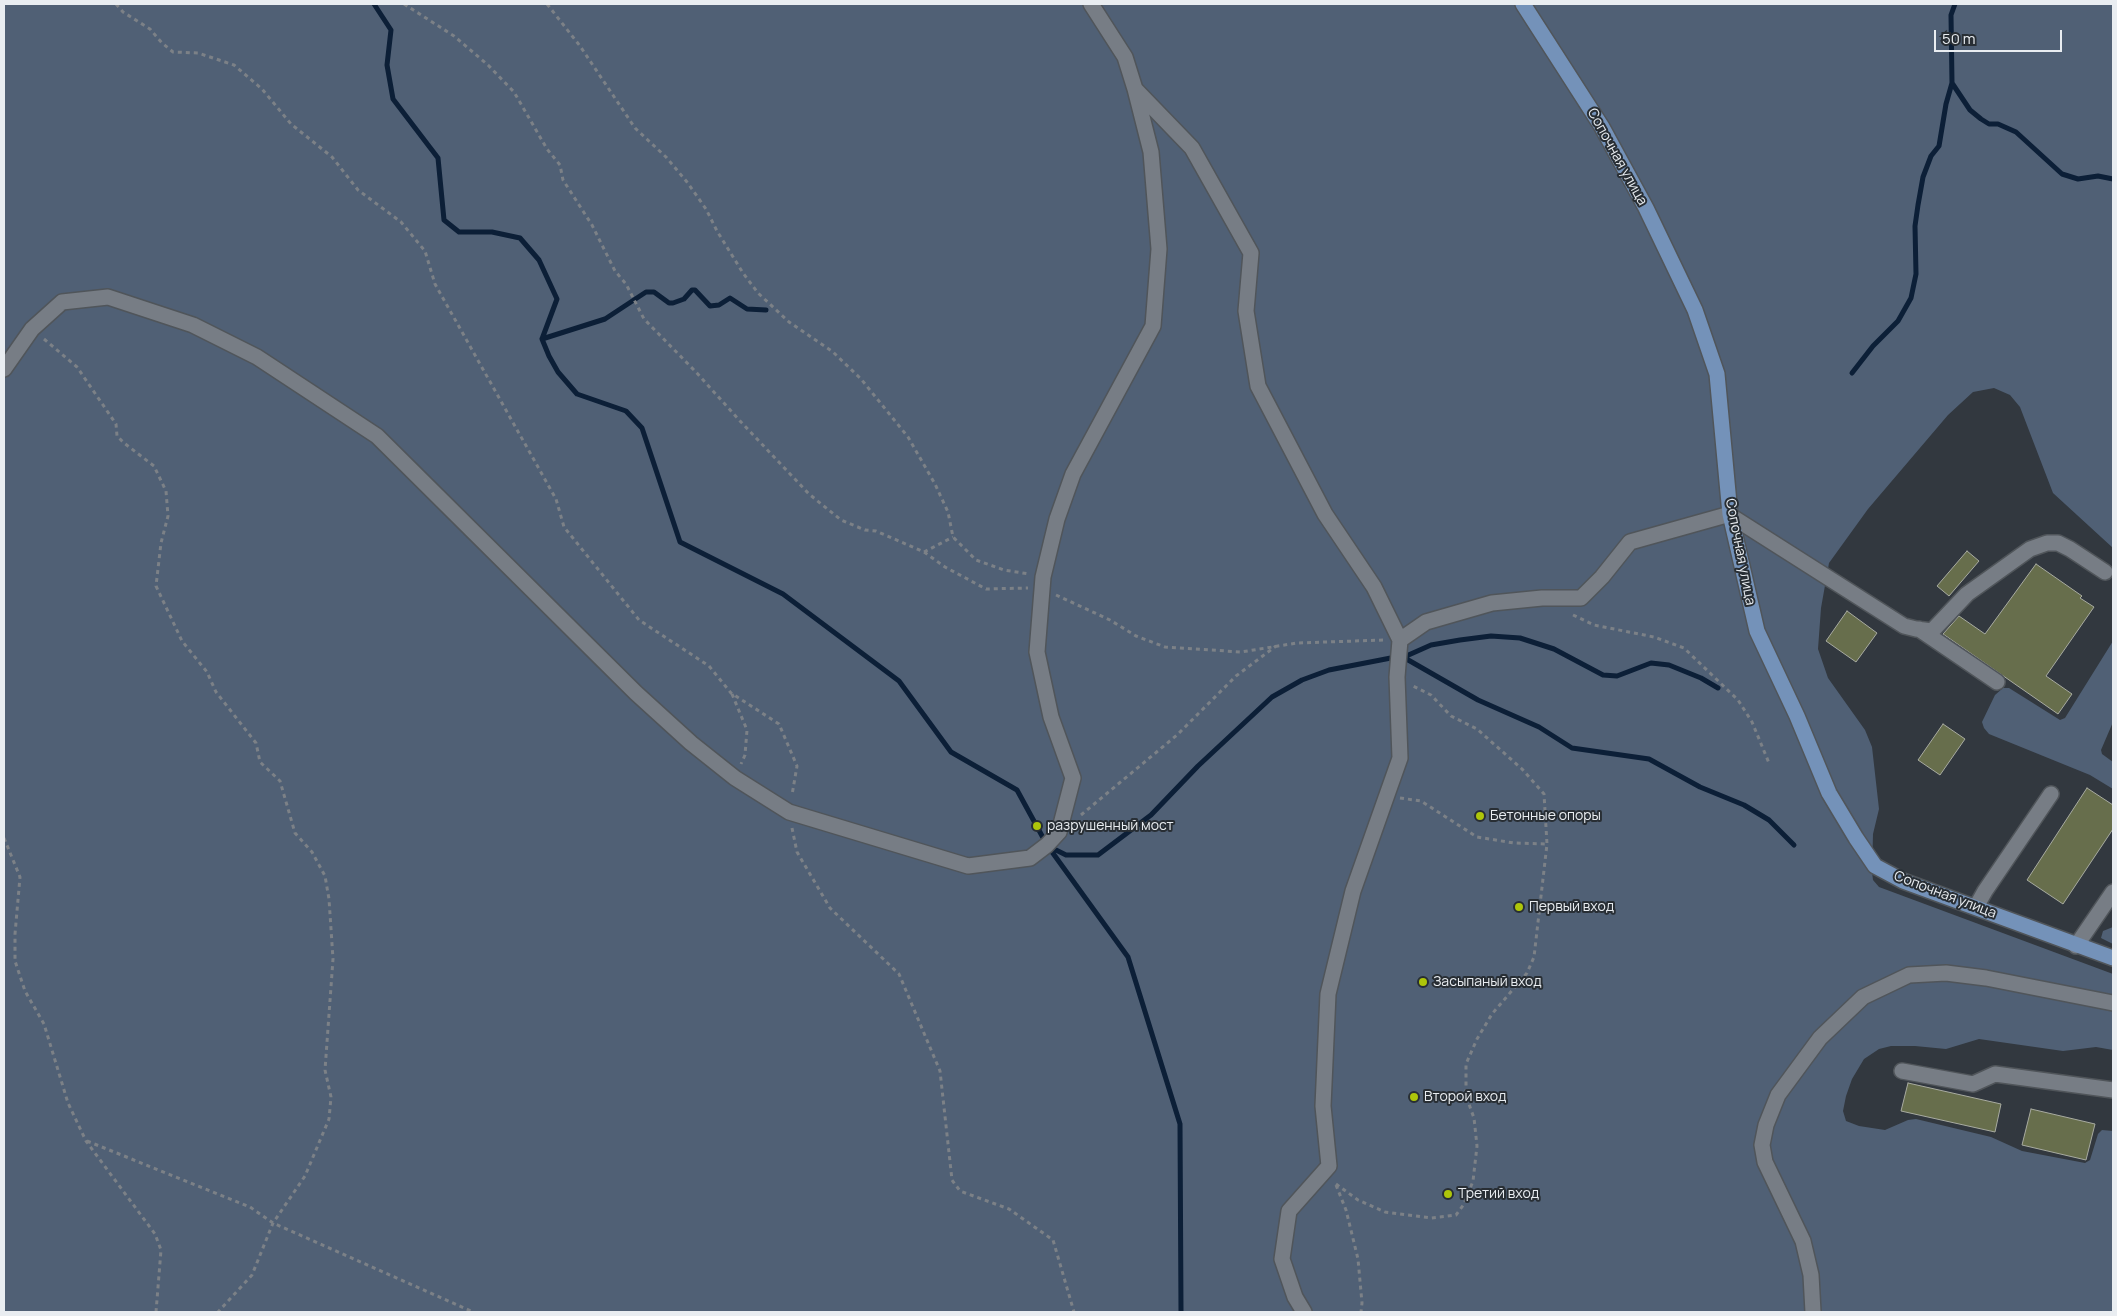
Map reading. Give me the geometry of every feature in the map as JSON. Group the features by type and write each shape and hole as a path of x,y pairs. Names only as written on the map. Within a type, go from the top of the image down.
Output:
{"main road":[{"name":"Сопочная улица","path":"1523,4 1602,128 1646,208 1695,310 1717,374 1731,515 1757,631 1797,716 1829,792 1856,838 1875,866 1903,881 2113,958"}],"street":[{"path":"4,369 32,329 62,302 108,297 193,325 257,356 377,436 636,693 691,743 736,778 789,812 968,866 1030,858 1047,845 1059,832 1073,778 1051,718 1037,652 1042,583 1057,519 1073,474 1153,326 1159,249 1151,152 1135,89 1125,57 1091,4"},
{"path":"1135,89 1192,148 1251,253 1246,311 1258,386 1325,514 1374,587 1400,640 1398,677 1400,758 1353,891 1328,994 1323,1106 1329,1166 1288,1211 1282,1258 1295,1297 1304,1312"},
{"path":"1400,640 1426,622 1492,603 1542,598 1581,598 1602,577 1630,542 1731,515 1904,626 1920,630 1932,631 1967,594 2030,549 2047,543 2058,543 2105,572"},
{"path":"1920,630 1997,682"},
{"path":"1976,907 2051,794"},
{"path":"2076,946 2113,892"},
{"path":"1812,1312 1811,1275 1804,1242 1765,1162 1762,1145 1766,1125 1778,1095 1820,1038 1863,997 1909,975 1946,973 1986,978 2113,1003"},
{"path":"1902,1071 1974,1084 1995,1074 2113,1090"}],"path":[{"path":"116,4 123,12 150,29 173,52 198,53 234,65 262,89 291,124 332,157 358,190 401,222 425,251 435,284 556,499 564,527 639,620 709,666 731,693 747,730 745,755 736,778"},
{"path":"404,4 454,36 488,65 514,92 547,149 560,165 563,180 592,225 615,271 626,284 644,319 809,494 841,520 865,530 876,531 924,552 986,589 1042,583"},
{"path":"547,4 580,46 635,128 666,157 687,182 706,209 743,273 758,292 789,322 834,352 861,379 908,437 945,505 953,537 976,560 1042,583 1136,636 1165,647 1241,652 1277,646 1326,642 1400,640"},
{"path":"32,329 77,367 116,424 117,436 124,444 154,466 166,491 168,516 161,543 156,586 182,641 207,672 216,692 256,743 260,762 280,781 294,833 312,852 325,876 329,899 333,959 325,1070 330,1097 329,1119 305,1176 273,1223 252,1275 218,1312"},
{"path":"924,552 953,537"},
{"path":"1568,612 1594,625 1654,637 1684,648 1738,700 1752,722 1769,763"},
{"path":"1059,832 1177,735 1236,676 1277,646"},
{"path":"1336,1184 1358,1200 1385,1212 1431,1218 1456,1215 1464,1204 1473,1181 1477,1146 1474,1118 1466,1096 1466,1064 1477,1039 1492,1014 1510,995 1531,967 1534,957 1547,844 1544,794 1522,769 1477,729 1451,716 1431,695 1398,677"},
{"path":"731,693 779,724 797,766 789,812 798,852 830,908 900,974 940,1071 952,1180 960,1191 1009,1209 1053,1240 1074,1312"},
{"path":"1387,796 1421,800 1477,837 1514,843 1547,844"},
{"path":"4,838 20,877 15,934 15,961 25,991 44,1024 68,1103 86,1141 155,1234 162,1250 156,1312"},
{"path":"86,1141 250,1207 273,1223 473,1312"},
{"path":"1329,1166 1346,1210 1358,1259 1362,1303 1361,1312"}],"shaded area":[{"path":"4,4 2113,4 2113,548 2053,493 2020,407 2010,395 1994,388 1973,392 1948,415 1868,509 1829,563 1821,608 1818,649 1828,678 1865,730 1872,747 1879,809 1873,834 1872,872 1873,880 1879,887 2113,974 2113,1050 2096,1047 2063,1051 1979,1039 1946,1049 1891,1046 1879,1049 1864,1059 1852,1079 1843,1111 1846,1121 1859,1126 1885,1130 1908,1120 1916,1119 1991,1137 2022,1151 2085,1163 2090,1160 2098,1134 2102,1130 2113,1131 2113,1312 4,1312"},
{"path":"2113,641 2113,722 2101,750 2102,754 2113,762 2113,789 2090,775 1989,734 1984,728 1982,722 1995,695 2003,688 2009,688 2060,720 2065,718"},
{"path":"2113,927 2113,944 2101,938 2103,931"}],"building":[{"path":"1967,551 1979,561 1949,596 1937,586"},
{"path":"2036,564 2082,596 2080,598 2094,607 2046,676 2072,694 2058,714 1943,634 1959,616 1985,634"},
{"path":"1847,611 1877,633 1856,662 1826,641"},
{"path":"1943,724 1965,739 1940,775 1918,760"},
{"path":"2087,788 2113,805 2113,829 2063,904 2027,880"},
{"path":"1908,1083 2001,1104 1995,1132 1901,1111"},
{"path":"2031,1109 2095,1124 2086,1160 2022,1145"}],"waterway":[{"path":"374,4 391,30 387,65 393,99 438,158 444,220 459,232 492,232 520,238 539,260 557,299 542,339 549,356 558,372 577,394 626,411 642,428 680,542 783,594 899,681 951,752 1017,790 1047,845 1128,957 1180,1124 1181,1312"},
{"path":"1852,373 1873,346 1898,321 1911,298 1916,274 1915,226 1923,177 1931,156 1939,146 1946,104 1952,83 1951,15 1955,4"},
{"path":"1952,83 1970,110 1989,124 1998,124 2016,132 2062,174 2078,179 2098,176 2113,179"},
{"path":"542,339 605,319 646,292 654,292 669,303 673,303 684,299 692,290 695,290 710,306 719,305 730,298 747,309 766,310"},
{"path":"1404,657 1431,645 1460,640 1491,636 1520,638 1554,649 1603,675 1617,676 1651,663 1669,665 1701,678 1718,688"},
{"path":"1048,846 1066,855 1098,855 1151,815 1198,766 1272,697 1302,680 1329,670 1396,657"},
{"path":"1403,657 1478,700 1539,727 1572,748 1649,759 1700,787 1744,805 1769,820 1794,845"}],"place":[{"name":"Бетонные опоры","path":"1480,816"},
{"name":"разрушенный мост","path":"1037,826"},
{"name":"Первый вход","path":"1519,907"},
{"name":"Засыпаный вход","path":"1423,982"},
{"name":"Второй вход","path":"1414,1097"},
{"name":"Третий вход","path":"1448,1194"}]}
